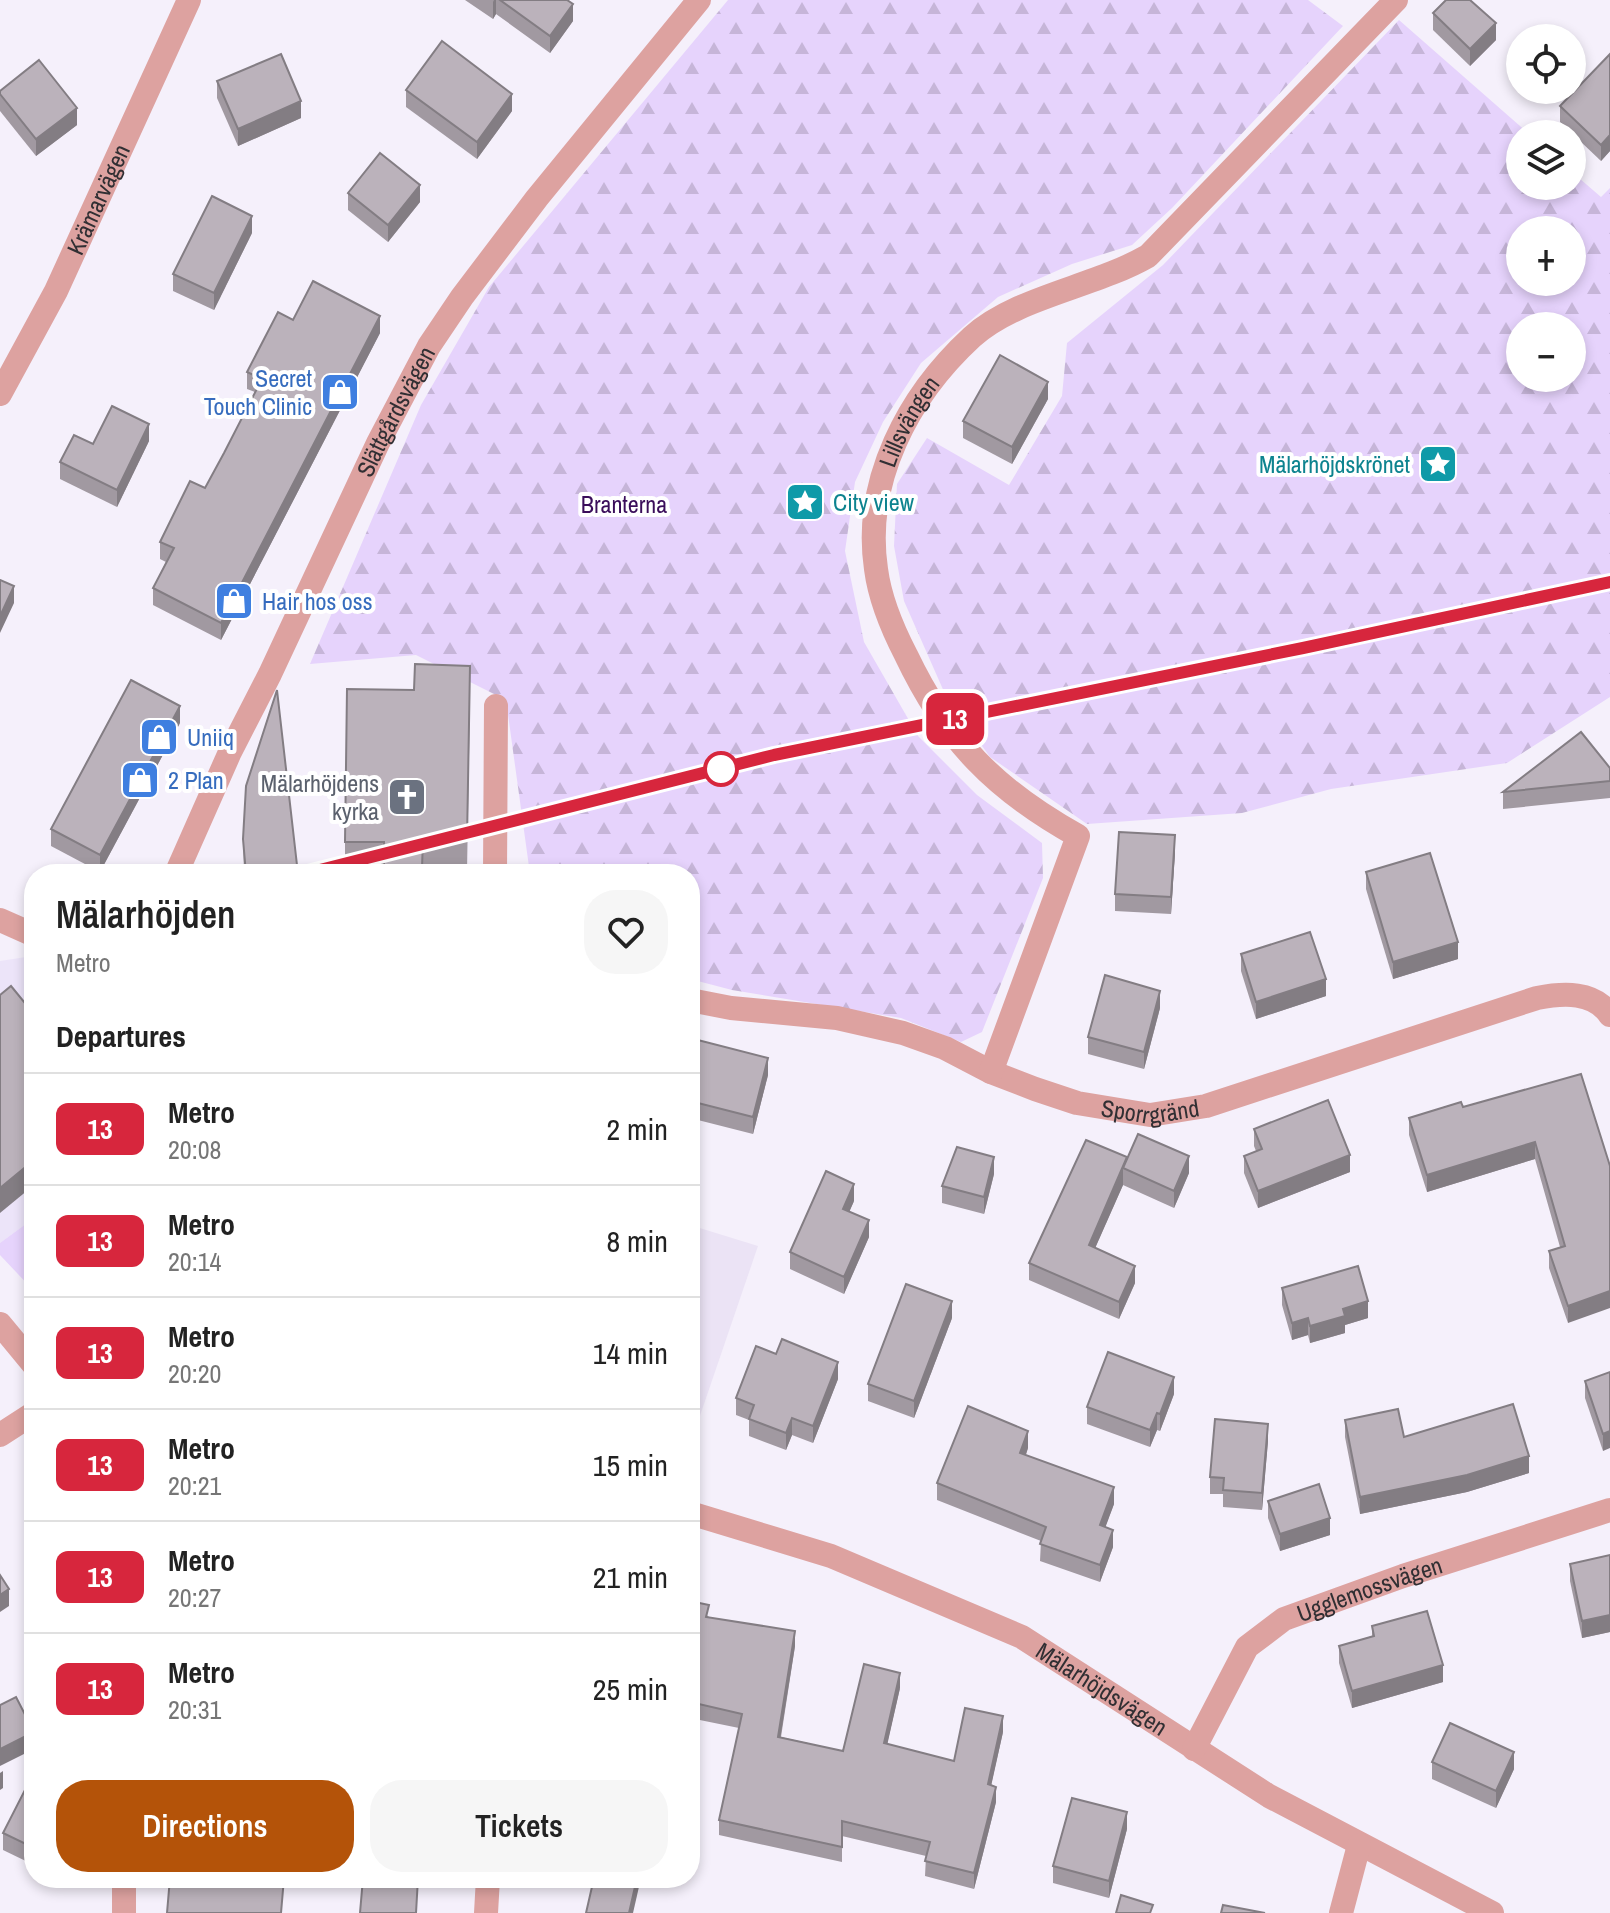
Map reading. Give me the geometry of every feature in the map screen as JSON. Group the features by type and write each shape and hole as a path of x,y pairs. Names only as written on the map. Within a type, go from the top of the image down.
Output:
{"street":[{"name":"Krämarvägen","path":"0,394 56,291 189,0"},
{"name":"Slättgårdsvägen","path":"180,864 230,752 378,443 429,346 537,198 699,0"},
{"name":"Lillsvängen","path":"991,1072 1078,836 1037,813 967,753 920,684 892,627 875,569 874,522 881,479 894,442 917,399 948,361 975,335 1011,311 1121,271 1148,256 1396,0"},
{"path":"495,864 496,706"},
{"path":"0,920 24,931"},
{"name":"Sporrgränd","path":"700,1002 731,1008 837,1018 903,1033 945,1048 991,1072 1077,1103 1150,1115 1206,1106 1537,998 1571,993 1592,1000 1609,1013"},
{"path":"0,1324 24,1353"},
{"path":"0,1435 24,1419"},
{"name":"Ugglemossvägen","path":"1194,1749 1247,1647 1284,1619 1403,1576 1610,1510"},
{"name":"Mälarhöjdsvägen","path":"700,1516 831,1556 1022,1637 1269,1796 1492,1913"},
{"path":"1341,1913 1359,1845"},
{"path":"124,1888 124,1913"},
{"path":"486,1913 487,1888"}],"shaded area":[{"path":"24,957 24,1225 0,1243 0,961"},
{"path":"700,1228 758,1246 700,1416"}],"green space":[{"name":"Branterna","path":"728,0 1308,0 1343,26 1172,208 1132,245 1072,264 998,297 921,363 883,422 855,482 845,551 864,642 918,736 977,795 1042,843 1043,878 982,1032 961,1042 901,1018 732,990 700,982 700,864 529,864 506,700 416,655 310,664 421,405 489,287"},
{"path":"1399,20 1513,120 1506,120 1506,200 1586,200 1586,184 1601,197 1610,188 1610,697 1507,763 1331,789 1242,813 1087,824 990,757 945,694 904,601 894,546 897,484 927,438 1009,485 1062,396 1067,343 1163,265"},
{"path":"24,1225 24,1280 0,1255 0,1243"}],"building":[{"path":"500,0 567,0 573,4 550,36"},
{"path":"1446,0 1470,0 1496,23 1470,49 1433,13"},
{"path":"442,41 512,94 477,142 406,90"},
{"path":"281,54 301,101 238,129 217,81"},
{"path":"1610,54 1610,135 1601,145 1586,131 1586,120 1575,120 1560,106 1586,104 1586,79"},
{"path":"39,60 77,108 36,139 0,91"},
{"path":"380,153 420,185 388,225 348,193"},
{"path":"212,196 252,216 214,293 173,274"},
{"path":"313,281 380,316 221,623 153,588 174,548 160,542 190,481 205,488 262,379 247,372 278,312 293,320"},
{"path":"1000,355 1048,382 1012,447 963,421"},
{"path":"112,406 149,424 117,490 60,462 74,435 93,444"},
{"path":"0,580 14,586 0,616"},
{"name":"Mälarhöjdens kyrka","path":"415,664 470,666 467,840 423,839 422,864 384,864 384,842 345,842 347,689 414,690"},
{"path":"131,680 180,706 100,855 51,829"},
{"path":"277,690 297,864 245,864 243,839 246,786"},
{"path":"1581,732 1610,768 1610,781 1503,792"},
{"path":"1119,832 1175,835 1171,897 1115,894"},
{"path":"1430,853 1458,942 1393,962 1366,872"},
{"path":"1310,932 1326,979 1256,1002 1241,954"},
{"path":"1105,975 1160,991 1144,1052 1088,1037"},
{"path":"11,986 24,1002 24,1168 0,1188 0,995"},
{"path":"700,1041 768,1058 753,1117 700,1104"},
{"path":"1581,1074 1610,1166 1610,1291 1568,1306 1549,1251 1565,1246 1535,1142 1427,1175 1409,1118 1461,1102 1463,1107"},
{"path":"1328,1100 1350,1155 1258,1191 1244,1156 1262,1149 1254,1129"},
{"path":"1138,1134 1189,1156 1174,1191 1123,1168"},
{"path":"1086,1140 1127,1157 1089,1245 1135,1266 1119,1302 1029,1263"},
{"path":"957,1147 994,1157 984,1197 942,1186"},
{"path":"826,1171 854,1184 843,1209 869,1220 844,1277 790,1252"},
{"path":"1358,1266 1368,1301 1343,1309 1345,1316 1310,1326 1308,1318 1292,1323 1282,1288"},
{"path":"906,1284 952,1301 914,1401 868,1384"},
{"path":"782,1339 838,1362 813,1426 792,1418 786,1433 749,1419 754,1405 736,1398 756,1346 776,1354"},
{"path":"1108,1352 1174,1377 1160,1414 1157,1413 1150,1430 1087,1407"},
{"path":"1610,1372 1610,1431 1603,1434 1585,1381"},
{"path":"1513,1404 1529,1456 1467,1475 1360,1497 1345,1420 1398,1409 1404,1437"},
{"path":"968,1406 1028,1431 1020,1453 1114,1487 1100,1525 1113,1530 1100,1565 1040,1544 1046,1527 937,1483"},
{"path":"1215,1419 1268,1424 1262,1493 1223,1490 1224,1478 1210,1477"},
{"path":"1319,1484 1330,1518 1280,1534 1268,1501"},
{"path":"1610,1555 1610,1615 1582,1621 1570,1564"},
{"path":"0,1575 9,1589 0,1595"},
{"path":"700,1603 709,1605 706,1617 795,1631 778,1737 843,1751 864,1664 900,1673 884,1743 954,1761 965,1708 1003,1716 988,1784 996,1787 974,1873 925,1861 930,1842 842,1821 842,1847 719,1820 742,1714 700,1704"},
{"path":"1427,1611 1443,1665 1352,1691 1339,1646 1374,1636 1372,1626"},
{"path":"16,1697 24,1713 24,1737 0,1749 0,1705"},
{"path":"1450,1723 1514,1752 1496,1791 1432,1762"},
{"path":"24,1792 24,1843 3,1833"},
{"path":"1072,1798 1127,1812 1109,1881 1053,1866"},
{"path":"169,1888 283,1888 281,1913 167,1913"},
{"path":"362,1888 417,1888 416,1913 360,1913"},
{"path":"592,1888 635,1888 629,1913 586,1913"},
{"path":"1121,1895 1153,1905 1150,1913 1116,1913"},
{"path":"1223,1905 1265,1913 1221,1913"}],"metro line":[{"name":"13","path":"343,864 774,755 1303,648 1610,582"}],"place":[{"name":"Secret Touch Clinic","path":"340,392"},
{"name":"Mälarhöjdskrönet","path":"1438,464"},
{"name":"City view","path":"805,502"},
{"name":"Hair hos oss","path":"234,601"},
{"name":"Uniiq","path":"159,737"},
{"name":"2 Plan","path":"140,780"},
{"name":"Mälarhöjdens kyrka","path":"407,797"}]}
